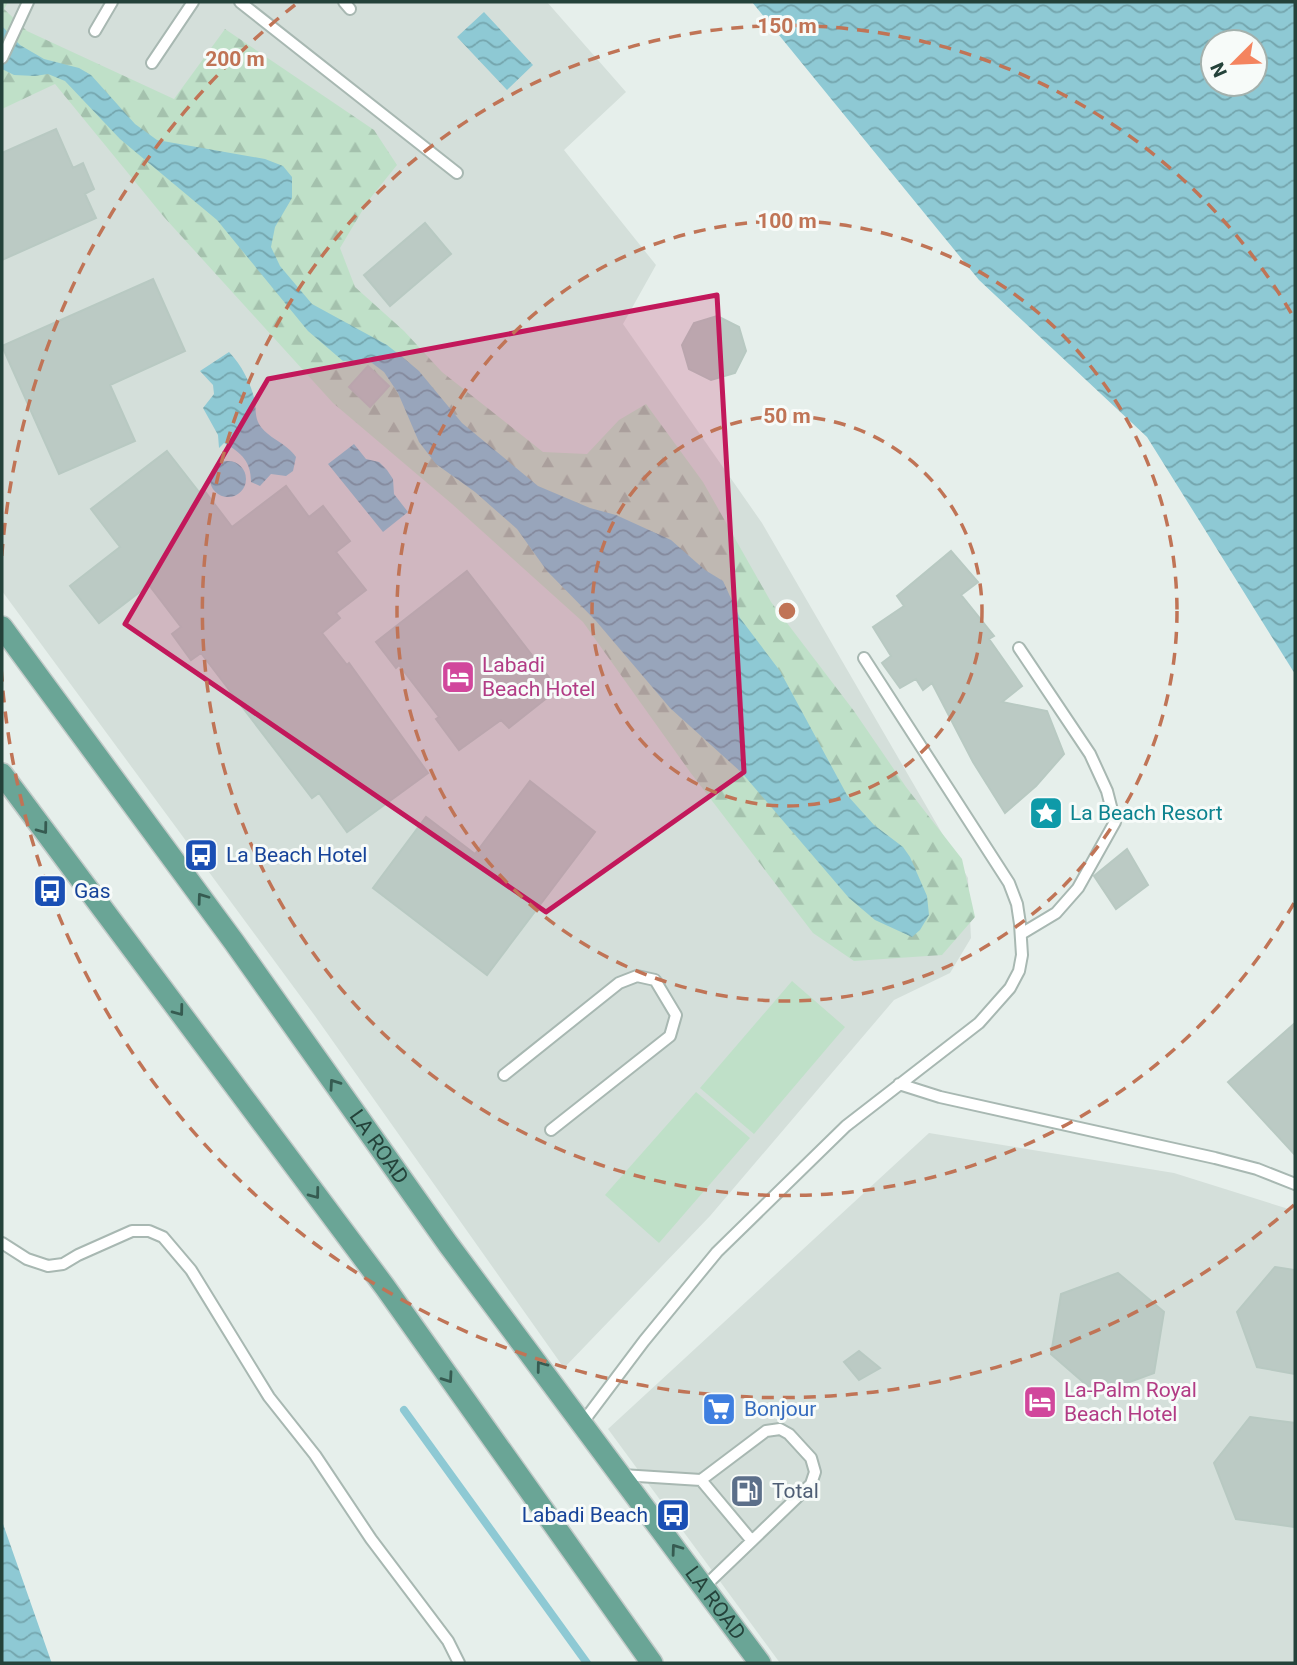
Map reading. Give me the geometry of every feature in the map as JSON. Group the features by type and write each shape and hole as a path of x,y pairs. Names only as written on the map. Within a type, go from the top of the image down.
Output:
{"main road":[{"name":"LA ROAD","path":"2,627 234,943 448,1244 760,1663"},
{"path":"2,774 385,1287 652,1663"}],"lane":[{"path":"2,58 28,2"},
{"path":"95,31 112,2"},
{"path":"152,63 193,2"},
{"path":"240,2 457,173"},
{"path":"1020,648 1090,754 1107,791 1115,822 1078,888 1056,913 1021,934"},
{"path":"583,1422 644,1341 717,1252 846,1126 979,1023 1010,988 1018,971 1022,955 1021,934 1017,904 1009,883 864,658"},
{"path":"504,1075 619,983 637,976 655,980 676,1015 670,1036 551,1130"},
{"path":"899,1084 940,1097 1247,1166 1295,1184"},
{"path":"2,1243 27,1259 48,1266 63,1265 78,1255 132,1231 149,1231 163,1237 191,1270 269,1397 316,1455 371,1539 448,1642 459,1663"},
{"path":"621,1475 701,1480 766,1431 780,1429 789,1434 811,1458 815,1472 811,1484 704,1587"},
{"path":"701,1480 752,1541"}],"highlighted area":[{"path":"717,295 744,772 546,912 125,624 268,379"}],"shaded area":[{"name":"Labadi Beach Hotel","path":"2,2 547,2 626,92 564,150 656,265 623,324 762,523 968,878 971,938 950,973 894,1000 710,1216 564,1368 315,1016 2,591"},
{"name":"La-Palm Royal Beach Hotel","path":"929,1133 1174,1173 1295,1211 1295,1663 780,1663 608,1429"}],"green space":[{"path":"2,2 8,2 4,9 27,31 174,99 225,29 374,130 397,165 368,201 340,248 355,287 404,331 442,372 543,452 587,454 619,420 646,404 703,482 771,602 962,859 975,917 942,955 854,961 813,933 690,772 583,622 452,504 333,403 164,217 55,84 2,109"},
{"path":"792,981 845,1027 754,1134 700,1088"},
{"path":"696,1092 750,1138 659,1243 605,1195"}],"water":[{"path":"752,2 1295,2 1295,674 1147,437 979,280"},
{"path":"484,12 533,65 507,90 457,37"},
{"path":"2,26 20,45 44,59 79,68 91,75 135,124 157,140 265,159 283,166 292,177 292,198 275,227 271,247 280,266 312,304 387,345 406,360 419,371 462,423 538,486 590,508 616,515 671,540 705,570 723,581 740,618 780,671 847,795 874,825 903,847 910,857 927,896 929,915 920,930 912,937 875,920 849,898 742,773 670,708 596,621 547,571 517,529 475,492 436,464 419,442 398,393 384,372 368,360 343,361 308,331 217,220 120,139 65,81 48,74 14,75 2,69"},
{"path":"229,352 249,382 259,424 296,457 293,471 286,476 271,474 260,486 251,482 247,464 236,450 224,443 219,448 218,435 203,408 214,394 213,385 200,371"},
{"path":"354,444 366,459 379,462 387,470 393,479 394,494 408,512 383,532 328,464"},
{"path":"228,461 241,466 246,479 241,492 228,497 215,492 210,479 215,466"},
{"path":"2,1521 51,1661 52,1663 2,1663"}],"building":[{"path":"56,129 73,168 83,163 94,189 85,194 96,218 2,260 2,153"},
{"path":"425,223 451,254 390,306 364,275"},
{"path":"153,279 185,351 110,385 135,441 59,474 2,346"},
{"path":"717,316 739,327 746,351 735,373 711,380 689,369 682,345 694,323"},
{"path":"368,366 389,386 370,407 349,387"},
{"path":"167,451 199,492 203,489 232,527 286,486 309,517 323,506 350,541 336,552 366,590 336,613 340,618 322,633 347,665 349,663 428,773 347,832 319,793 312,798 201,653 191,660 172,634 181,627 149,585 99,623 70,586 120,547 91,509"},
{"path":"951,551 978,582 961,595 994,636 989,639 1022,686 1002,702 1047,711 1064,754 1036,786 1005,813 973,762 932,683 923,690 916,679 900,688 882,663 891,656 873,627 904,606 897,596"},
{"path":"467,571 558,689 509,728 501,720 459,750 436,719 439,717 399,665 396,668 376,642"},
{"path":"530,781 595,832 487,975 373,888 426,817 475,854"},
{"path":"1127,849 1148,885 1116,909 1094,876"},
{"path":"1295,1023 1295,1155 1228,1082"},
{"path":"1275,1267 1295,1270 1295,1374 1257,1367 1237,1312"},
{"path":"1118,1273 1164,1312 1154,1373 1097,1394 1051,1354 1061,1294"},
{"path":"859,1351 880,1368 859,1380 844,1362"},
{"path":"1250,1417 1295,1423 1295,1527 1236,1519 1214,1463"}],"waterway":[{"path":"404,1410 587,1663"}],"place":[{"name":"Labadi Beach Hotel","path":"458,677"},
{"name":"La Beach Resort","path":"1046,813"},
{"name":"La Beach Hotel","path":"201,855"},
{"name":"Gas","path":"50,891"},
{"name":"La-Palm Royal Beach Hotel","path":"1040,1402"},
{"name":"Bonjour","path":"719,1409"},
{"name":"Total","path":"747,1491"},
{"name":"Labadi Beach","path":"673,1515"}]}
